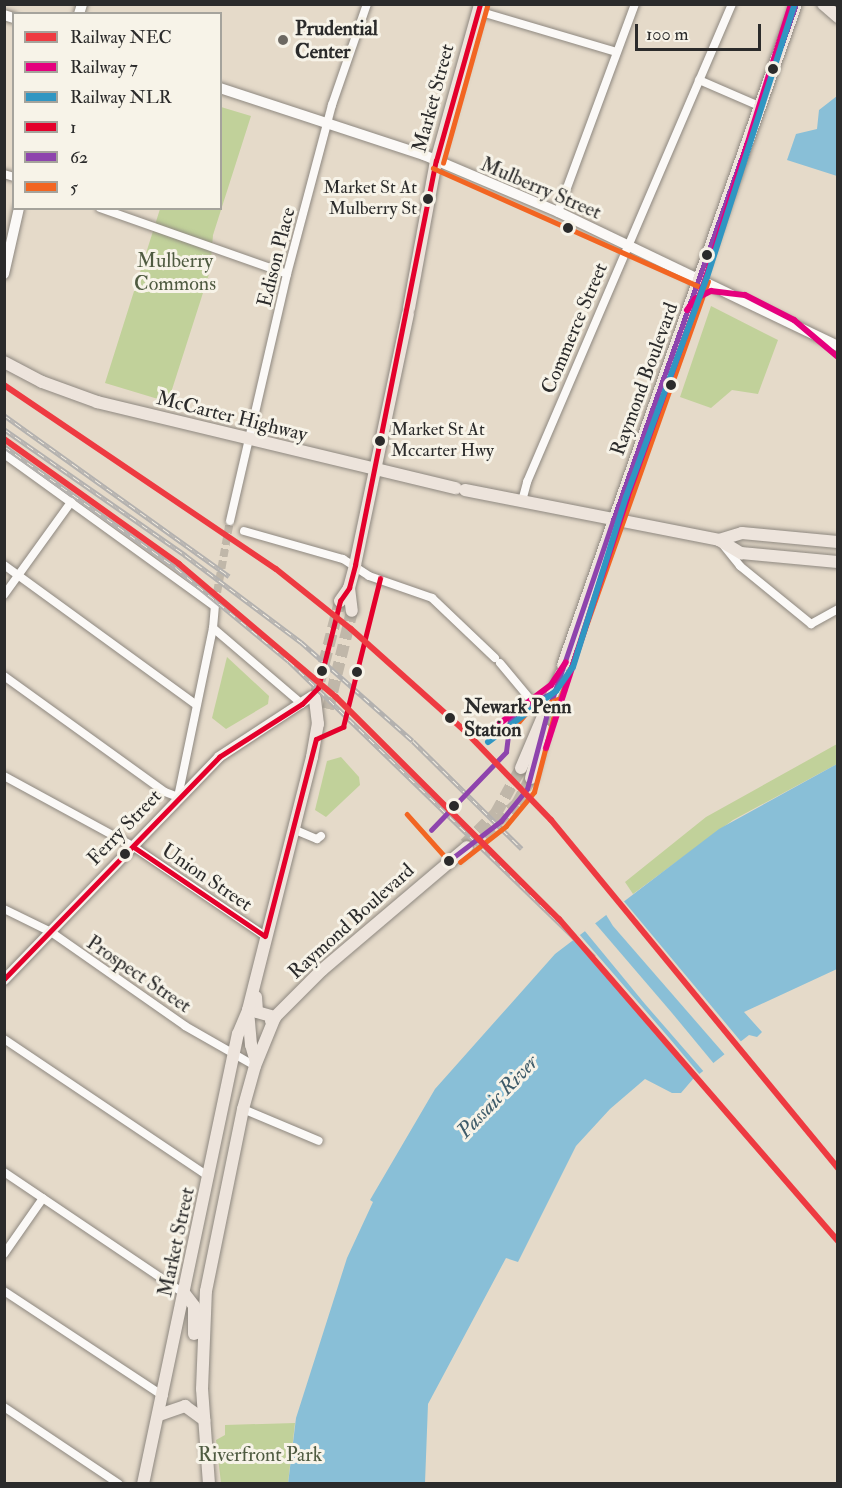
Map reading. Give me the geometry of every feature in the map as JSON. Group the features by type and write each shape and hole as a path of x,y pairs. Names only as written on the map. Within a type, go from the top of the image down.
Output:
{"main road":[{"name":"Raymond Boulevard","path":"531,778 546,717 613,520 701,279 796,4"},
{"path":"823,4 837,17"},
{"name":"Market Street","path":"340,601 349,588 355,565 408,311 436,161 479,8"},
{"name":"McCarter Highway","path":"4,362 42,382 97,402 250,442 460,489 719,540 741,553 837,562"},
{"name":"McCarter Highway","path":"719,540 742,533 837,542"},
{"name":"Market Street","path":"349,588 352,611"},
{"path":"314,697 318,724"},
{"name":"Ferry Street","path":"4,980 134,848 178,797 219,757 314,697"},
{"path":"302,704 318,724"},
{"path":"238,1058 242,1021 248,1010 318,724 328,709"},
{"name":"Raymond Boulevard","path":"522,768 546,717"},
{"name":"Raymond Boulevard","path":"230,1078 238,1058 322,970 466,846"},
{"path":"254,986 258,1012 275,1017"},
{"path":"208,1484 202,1389 205,1304 243,1109 256,1064 250,1045 248,1010"},
{"name":"Raymond Boulevard","path":"256,1064 275,1017"},
{"name":"Market Street","path":"143,1484 230,1078"},
{"path":"185,1294 194,1306 194,1357 202,1389"},
{"path":"159,1415 185,1406 204,1420"},
{"path":"206,1439 217,1484"}],"street":[{"name":"Edison Place","path":"231,521 287,274 328,125 367,4"},
{"path":"558,212 634,4"},
{"name":"Commerce Street","path":"522,501 527,482 732,4"},
{"path":"479,8 616,52"},
{"path":"699,80 759,106"},
{"name":"Mulberry Street","path":"222,89 436,161 558,212 837,346"},
{"path":"4,274 19,210"},
{"path":"106,210 287,274"},
{"path":"4,454 215,605 213,628 178,797 165,792 4,676"},
{"path":"4,595 71,502"},
{"path":"244,531 355,565 380,579 432,598 498,661 546,717"},
{"path":"719,540 763,586 811,624 837,609"},
{"path":"4,565 197,705"},
{"path":"213,628 302,704"},
{"name":"Union Street","path":"4,776 134,848 265,936"},
{"path":"293,829 317,839 321,836"},
{"name":"Prospect Street","path":"4,909 51,932 238,1058 256,1064"},
{"path":"4,1039 209,1178"},
{"path":"243,1109 319,1141"},
{"path":"4,1172 185,1294"},
{"path":"4,1254 43,1198"},
{"path":"4,1291 163,1396"},
{"path":"4,1407 118,1484"}],"green space":[{"name":"Mulberry Commons","path":"222,107 251,116 222,207"},
{"name":"Mulberry Commons","path":"160,210 221,210 213,235 210,271 168,402 105,383"},
{"path":"711,306 778,340 758,394 732,390 711,408 680,397"},
{"path":"227,657 269,696 268,704 226,729 212,718"},
{"path":"837,744 837,764 733,820 633,894 625,882 706,817"},
{"path":"341,757 359,777 360,785 326,817 315,810 327,761"},
{"name":"Riverfront Park","path":"295,1423 288,1483 221,1483 216,1440 225,1435 225,1425"}],"water":[{"path":"837,96 837,176 787,160 796,134 817,129 819,110"},
{"name":"Passaic River","path":"837,764 837,969 744,1012 762,1032 757,1037 749,1035 693,1079 681,1093 672,1093 645,1079 610,1109 576,1146 518,1262 506,1258 428,1404 425,1483 288,1484 296,1418 347,1258 373,1202 370,1200 435,1089 555,954 719,829"}],"pier":[{"path":"622,899 743,1044 726,1056 613,926 605,913"},
{"path":"594,922 715,1065 705,1073 584,930"},
{"path":"579,934 701,1076 695,1080 573,939"}],"tunnel":[{"path":"215,604 230,521"},
{"path":"315,698 340,601"},
{"path":"328,709 352,611"},
{"path":"465,844 496,813 521,768"},
{"path":"483,835 517,804 531,778"}],"railway":[{"path":"4,415 229,576"},
{"path":"4,429 185,555 301,642 413,741 522,849"},
{"path":"4,446 176,568 289,661 594,957"}],"rail line":[{"name":"7","path":"546,748 627,498 706,277 791,4"},
{"name":"NLR","path":"488,742 556,691 573,667 626,497 707,277 794,6"},
{"name":"7","path":"687,310 695,299 711,291 745,295 794,320 838,357"},
{"name":"NEC","path":"4,385 276,569 351,629 466,732 551,820 838,1168"},
{"name":"NEC","path":"4,439 179,564 336,697 559,919 838,1241"},
{"name":"7","path":"483,736 551,685 566,662"}],"transit line":[{"name":"1","path":"4,979 219,757 302,704 318,688 340,601 349,588 355,565 436,161 480,4"},
{"name":"62","path":"455,856 501,821 527,789 546,717 613,520 796,4"},
{"name":"5","path":"443,163 487,6"},
{"name":"5","path":"433,168 698,286"},
{"name":"5","path":"460,862 506,826 534,792 553,719 708,282"},
{"name":"1","path":"316,739 343,727 380,579"},
{"name":"62","path":"431,830 506,752 510,720 521,707 554,692"},
{"name":"5","path":"516,725 526,713 557,699"},
{"name":"1","path":"265,936 316,739"},
{"name":"5","path":"407,814 449,861"},
{"name":"1","path":"134,847 265,936"}],"place":[{"name":"Prudential Center","path":"283,40"},
{"name":"Market St At Mulberry St","path":"428,199"},
{"name":"Market St At Mccarter Hwy","path":"380,441"},
{"name":"Newark Penn Station","path":"450,718"}]}
